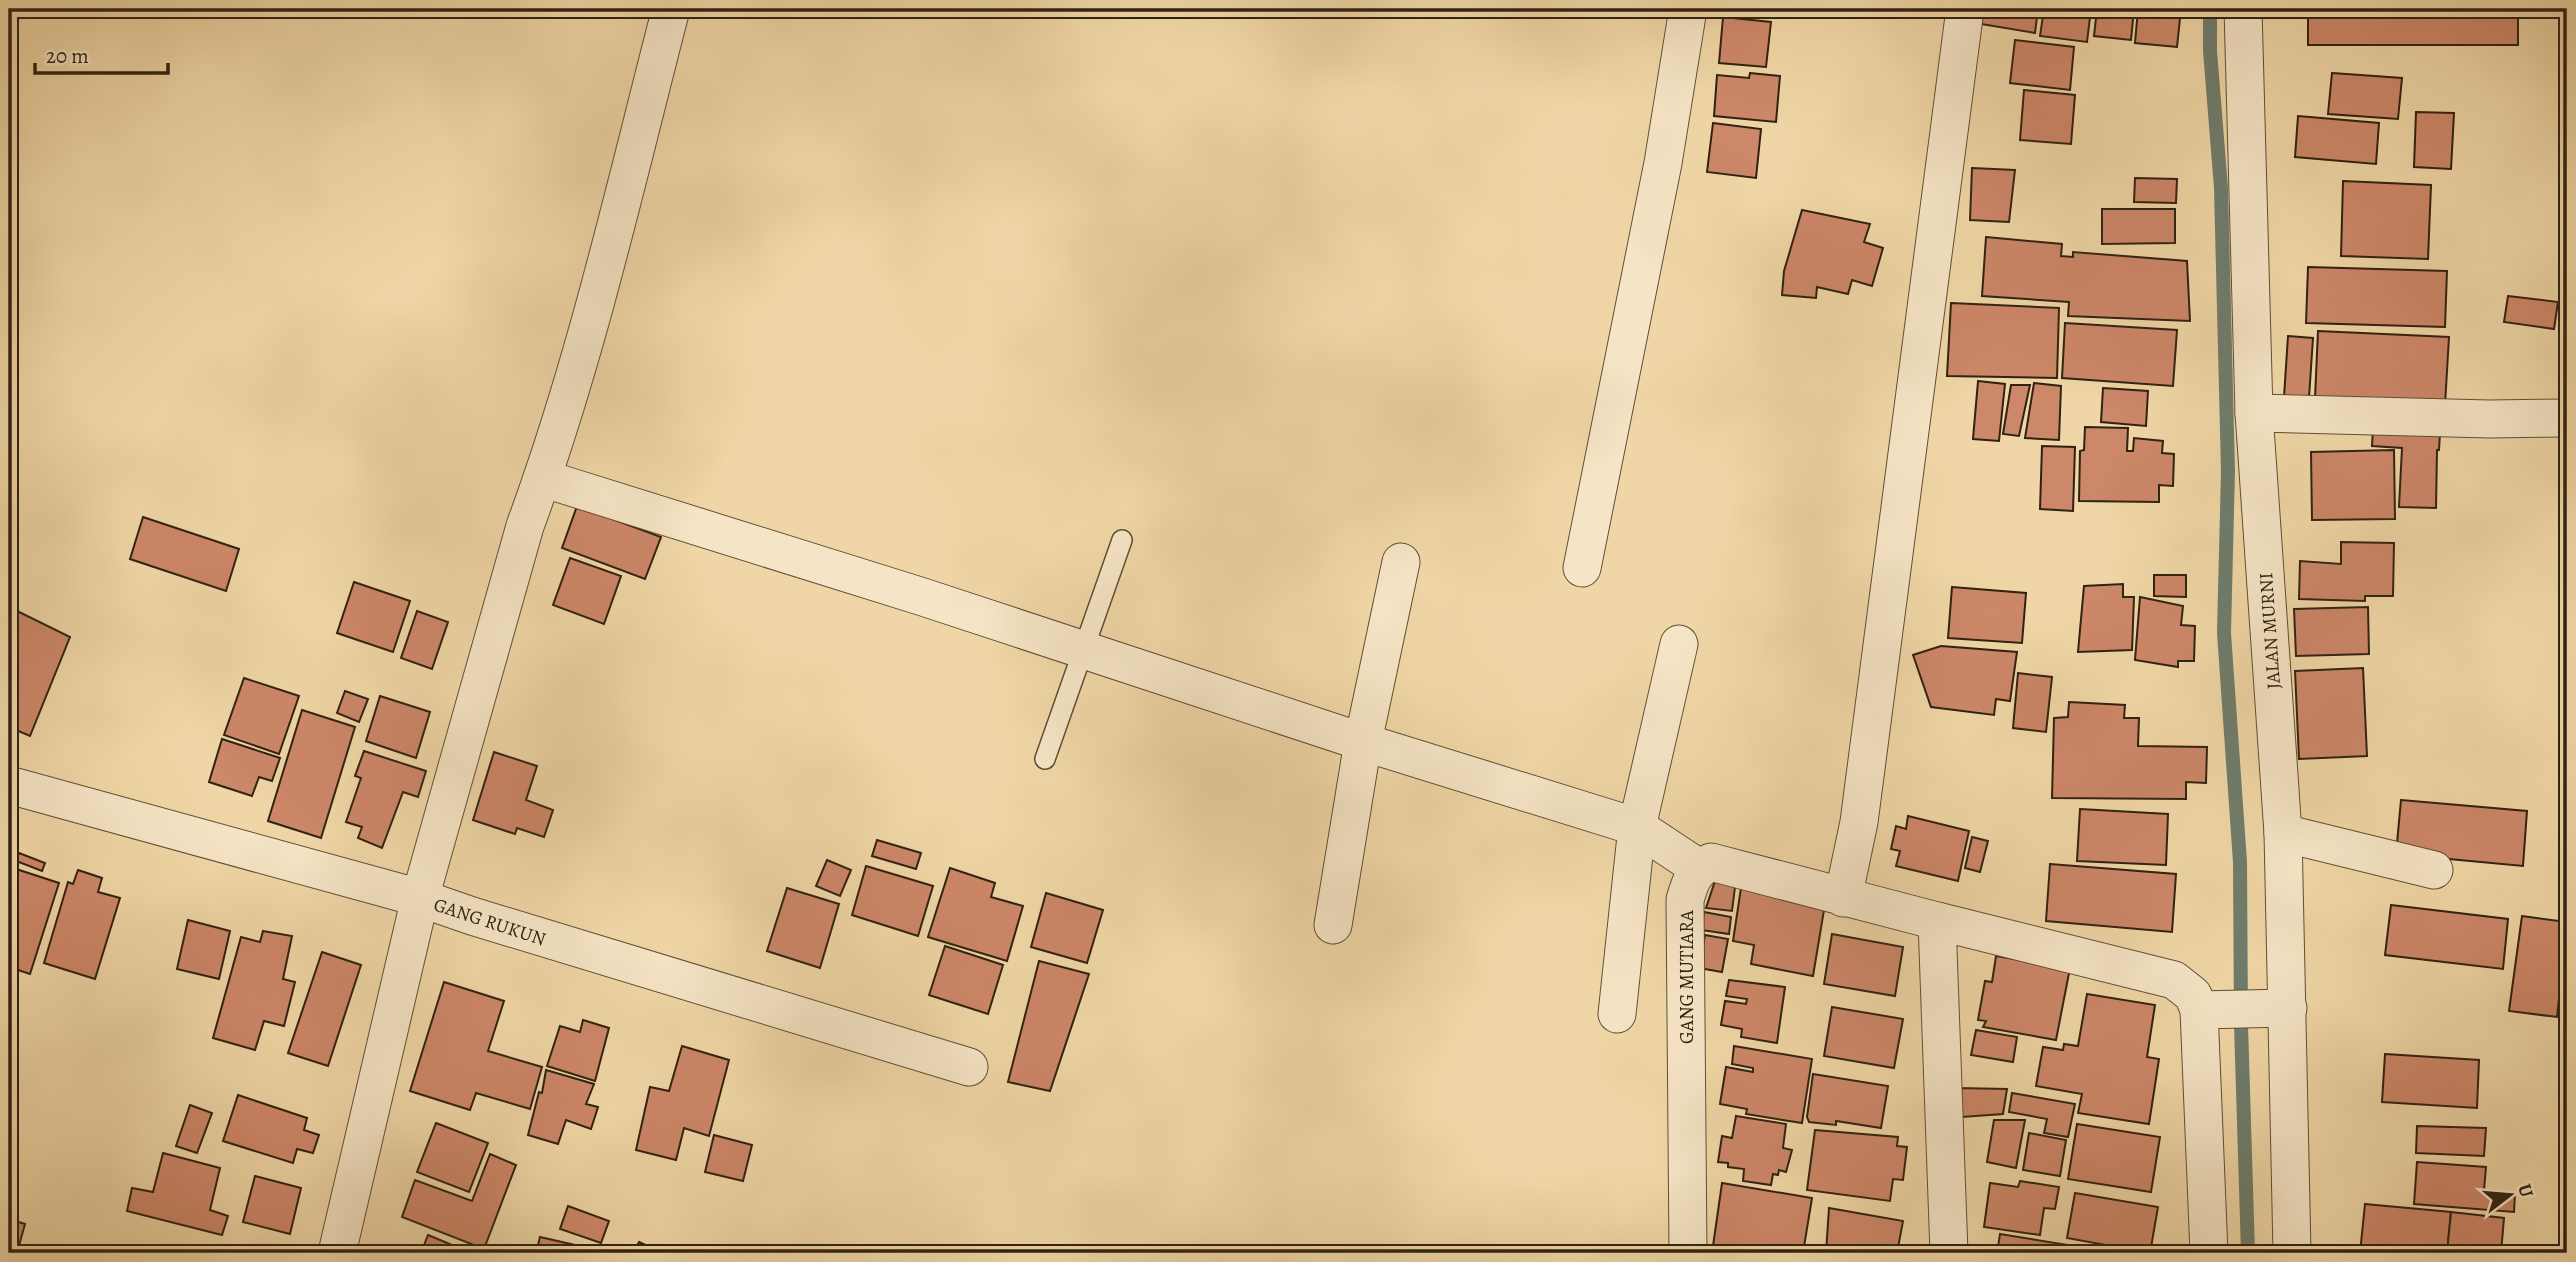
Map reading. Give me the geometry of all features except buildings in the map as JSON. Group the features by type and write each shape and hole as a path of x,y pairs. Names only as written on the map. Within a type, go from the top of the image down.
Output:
{"street":[{"path":"337,1253 420,898 525,526 585,341 671,9"},
{"path":"1582,568 1662,163 1688,9"},
{"path":"1843,898 1861,808 1965,9"},
{"name":"JALAN MURNI","path":"2243,9 2255,413 2283,833 2275,1009 2292,1253"},
{"path":"2255,413 2489,419 2567,418"},
{"path":"542,478 923,597 1363,742 1637,827 1699,868 1711,862 1843,898 2174,980 2213,1011 2275,1009"},
{"path":"1333,925 1363,742 1401,562"},
{"path":"1617,1014 1637,827 1679,645"},
{"name":"GANG RUKUN","path":"9,785 420,898 969,1066"},
{"path":"2283,833 2434,870"},
{"name":"GANG MUTIARA","path":"1688,1253 1685,900 1690,881 1699,868"},
{"path":"1937,921 1949,1253"},
{"path":"2209,1253 2213,1011"}],"lane":[{"path":"1045,759 1122,540"}],"waterway":[{"path":"2210,9 2210,51 2221,188 2228,471 2224,633 2240,862 2241,1025 2248,1253"}]}
